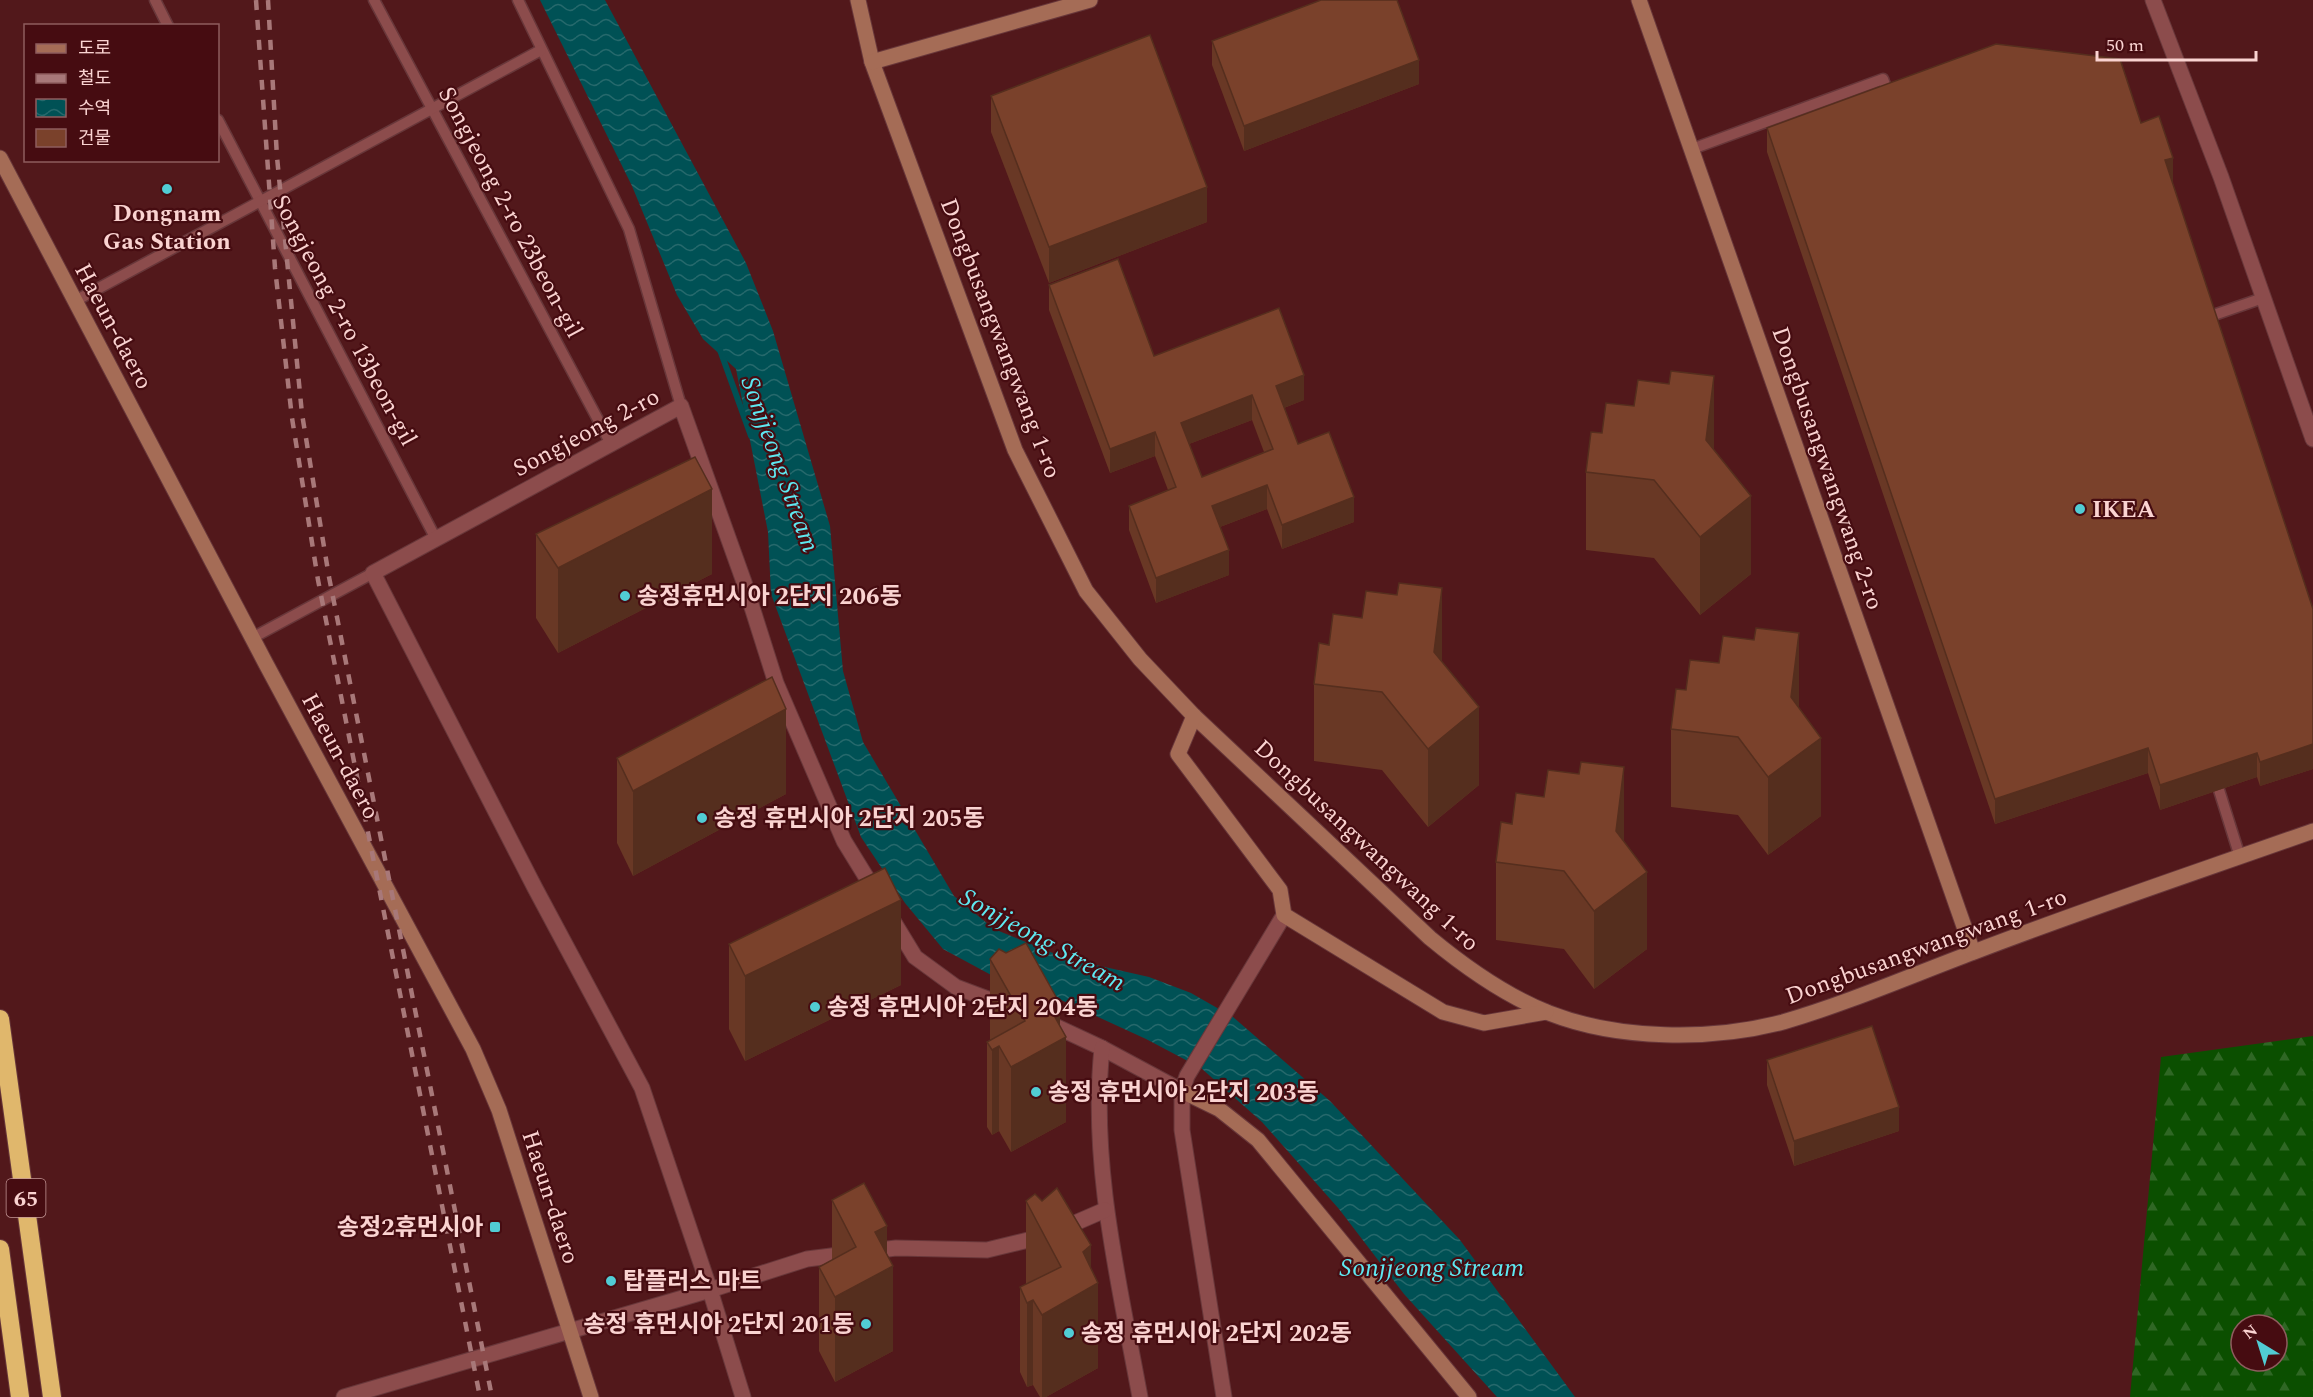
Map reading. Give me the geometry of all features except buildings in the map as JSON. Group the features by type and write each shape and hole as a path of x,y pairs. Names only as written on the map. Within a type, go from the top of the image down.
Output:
{"highway":[{"name":"65","path":"0,1019 52,1397"},
{"name":"65","path":"0,1249 20,1397"}],"street":[{"name":"Dongbusangwangwang 1-ro","path":"858,0 872,62 1015,450 1086,591 1140,659 1194,716 1430,938 1467,969 1546,1012 1641,1034 1708,1034 1780,1022 1875,992 1973,952 2313,831"},
{"path":"872,62 1090,0"},
{"name":"Dongbusangwangwang 2-ro","path":"1638,0 1973,952"},
{"path":"2152,0 2264,298 2313,439"},
{"name":"Haeun-daero","path":"0,158 252,638 488,1080 591,1397"},
{"path":"681,406 744,582 776,683 844,841 915,957 956,987 1027,1014 1102,1048 1219,1108 1258,1140 1469,1397"},
{"name":"Songjeong 2-ro","path":"373,573 681,406"},
{"path":"373,573 642,1088 710,1290 742,1397"},
{"path":"1194,716 1178,754 1280,890 1284,915 1187,1076 1182,1091 1182,1130 1224,1397"},
{"path":"1284,915 1443,1012 1484,1023 1546,1012"},
{"path":"1102,1048 1099,1074 1105,1210 1140,1397"},
{"path":"345,1397 710,1290 807,1259 865,1250 987,1250 1045,1236 1105,1210"}],"lane":[{"path":"155,0 167,24"},
{"name":"Songjeong 2-ro 23beon-gil","path":"374,0 611,444"},
{"name":"Songjeong 2-ro","path":"518,0 629,229 681,406"},
{"path":"75,301 541,50"},
{"path":"1692,149 1883,79 1893,106"},
{"name":"Songjeong 2-ro 13beon-gil","path":"219,122 436,539"},
{"path":"2208,317 2264,298"},
{"name":"Songjeong 2-ro","path":"252,638 373,573"},
{"path":"2219,790 2240,857"}],"green space":[{"path":"2313,1036 2313,1397 2130,1397 2161,1057"}],"water":[{"name":"Sonjjeong Stream","path":"540,0 605,0 746,263 773,331 830,526 843,671 863,742 954,896 994,929 1065,958 1149,977 1191,993 1233,1017 1330,1101 1460,1240 1575,1397 1497,1397 1404,1294 1339,1209 1262,1122 1201,1068 1146,1039 1048,994 993,976 943,949 905,903 861,837 771,594 768,532 736,369 703,339 677,295 632,186"}],"waterway":[{"name":"Sonjjeong Stream","path":"720,350 751,436"}],"railway":[{"path":"256,0 275,268 292,418 318,580 480,1397"},
{"path":"268,0 277,157 302,414 329,577 492,1397"}],"place":[{"name":"Dongnam Gas Station","path":"167,189"},
{"name":"IKEA","path":"2080,509"},
{"name":"송정휴먼시아 2단지 206동","path":"625,596"},
{"name":"송정 휴먼시아 2단지 205동","path":"702,818"},
{"name":"송정 휴먼시아 2단지 204동","path":"815,1007"},
{"name":"송정 휴먼시아 2단지 203동","path":"1036,1092"},
{"name":"송정2휴먼시아","path":"495,1227"},
{"name":"탑플러스 마트","path":"611,1281"},
{"name":"송정 휴먼시아 2단지 201동","path":"866,1324"},
{"name":"송정 휴먼시아 2단지 202동","path":"1069,1333"}]}
